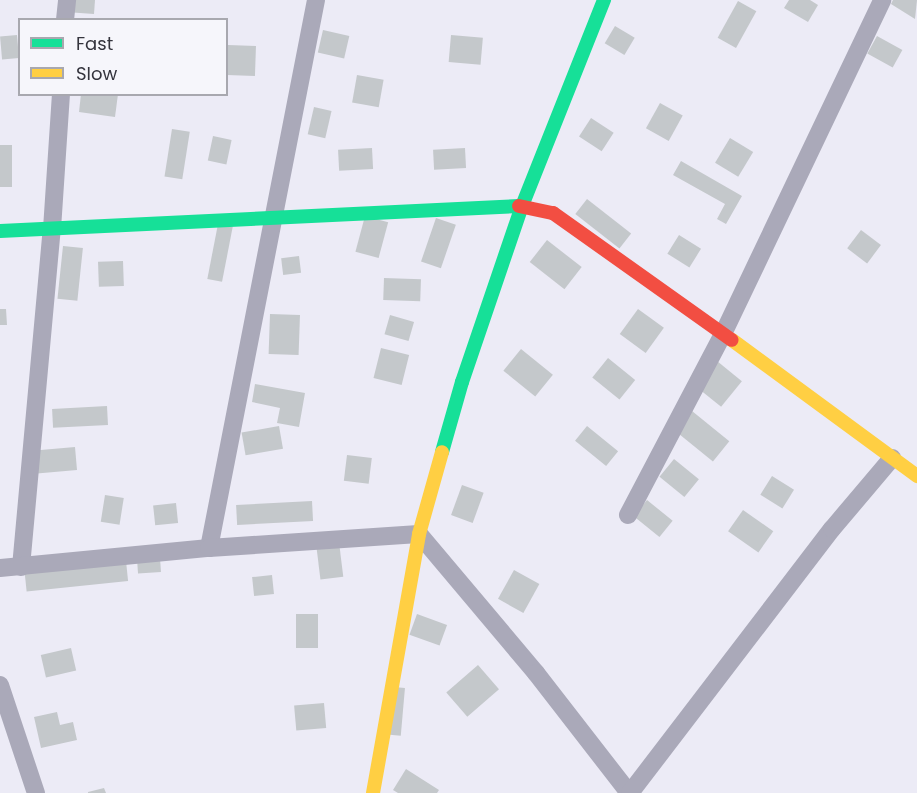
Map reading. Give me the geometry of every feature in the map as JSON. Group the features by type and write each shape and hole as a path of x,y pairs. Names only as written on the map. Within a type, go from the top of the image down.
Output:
{"street":[{"path":"65,18 67,0"},
{"path":"209,548 316,0"},
{"path":"373,793 419,534 462,382 522,206 604,0"},
{"path":"628,515 723,334 882,0"},
{"path":"21,567 52,229 61,96"},
{"path":"0,231 522,206 553,213 820,402 917,476"},
{"path":"419,534 536,673 630,793 832,529 892,458"},
{"path":"0,568 209,548 419,534"},
{"path":"0,685 36,793"}],"building":[{"path":"67,0 95,0 94,14 66,12"},
{"path":"789,0 810,0 818,5 808,22 784,8"},
{"path":"893,0 917,0 915,19 891,4"},
{"path":"738,1 756,11 736,48 718,38"},
{"path":"615,26 635,38 624,55 605,43"},
{"path":"323,30 349,36 344,58 318,52"},
{"path":"17,35 18,58 2,59 0,36"},
{"path":"451,35 483,38 481,65 449,62"},
{"path":"877,36 902,50 893,68 867,53"},
{"path":"228,45 256,46 255,76 228,75"},
{"path":"357,75 384,80 379,107 352,103"},
{"path":"81,96 118,96 115,117 79,112"},
{"path":"660,103 683,116 669,141 646,128"},
{"path":"314,107 332,111 325,138 308,134"},
{"path":"591,118 614,133 602,151 579,136"},
{"path":"172,129 190,132 182,179 164,176"},
{"path":"213,136 232,140 226,164 208,160"},
{"path":"730,138 753,152 738,177 715,163"},
{"path":"0,145 12,145 12,187 0,187"},
{"path":"372,148 373,169 339,171 338,150"},
{"path":"465,148 466,168 434,170 433,150"},
{"path":"681,161 742,196 726,224 717,219 725,204 673,175"},
{"path":"587,199 631,233 619,248 575,214"},
{"path":"365,216 388,222 379,258 355,252"},
{"path":"436,218 456,225 441,268 421,261"},
{"path":"218,224 233,227 222,282 207,279"},
{"path":"861,230 881,245 867,263 847,248"},
{"path":"679,235 701,249 689,267 667,254"},
{"path":"547,240 582,267 564,289 530,262"},
{"path":"63,246 83,248 77,301 57,299"},
{"path":"299,256 301,273 283,275 281,258"},
{"path":"123,261 124,286 99,287 98,262"},
{"path":"384,278 421,279 420,301 383,300"},
{"path":"0,309 6,309 7,325 0,325"},
{"path":"638,309 664,328 646,353 620,334"},
{"path":"270,314 300,315 299,355 269,354"},
{"path":"390,315 414,322 409,341 384,334"},
{"path":"381,348 409,355 402,385 374,378"},
{"path":"521,349 553,375 535,397 503,371"},
{"path":"608,358 635,380 619,399 592,377"},
{"path":"717,361 742,381 721,407 696,387"},
{"path":"255,384 305,393 299,427 277,423 280,408 252,402"},
{"path":"107,406 108,425 53,428 52,409"},
{"path":"692,411 729,441 713,461 676,431"},
{"path":"279,426 283,449 246,455 242,433"},
{"path":"587,426 618,451 606,466 575,441"},
{"path":"75,447 77,470 34,474 32,451"},
{"path":"347,455 372,458 369,484 344,481"},
{"path":"674,459 699,479 684,497 660,477"},
{"path":"772,476 794,490 782,508 760,495"},
{"path":"462,485 484,493 473,523 451,515"},
{"path":"105,495 124,498 120,525 101,522"},
{"path":"647,500 673,521 659,537 634,516"},
{"path":"312,501 313,521 237,525 236,505"},
{"path":"176,503 178,523 155,525 153,505"},
{"path":"743,510 773,531 758,553 728,531"},
{"path":"339,542 343,577 320,580 316,545"},
{"path":"160,558 161,572 138,574 137,560"},
{"path":"126,561 128,581 27,592 25,572"},
{"path":"514,570 539,584 523,613 498,599"},
{"path":"272,575 274,594 254,596 252,577"},
{"path":"296,614 318,614 318,648 296,648"},
{"path":"417,614 447,625 440,646 409,635"},
{"path":"71,648 76,670 46,677 41,655"},
{"path":"478,665 499,689 467,717 446,693"},
{"path":"394,687 405,688 401,736 390,735"},
{"path":"324,703 326,728 296,731 294,706"},
{"path":"57,712 60,725 73,722 77,740 41,748 34,717"},
{"path":"406,769 439,790 437,793 398,793 393,790"},
{"path":"104,788 106,793 88,793 88,792"}],"traffic: fast":[{"path":"442,452 462,382 522,206 604,0"},
{"path":"0,231 519,206"}],"traffic: slow":[{"path":"732,340 917,476"},
{"path":"373,793 419,534 442,452"}],"traffic: jam":[{"path":"519,206 553,213 732,340"}]}
